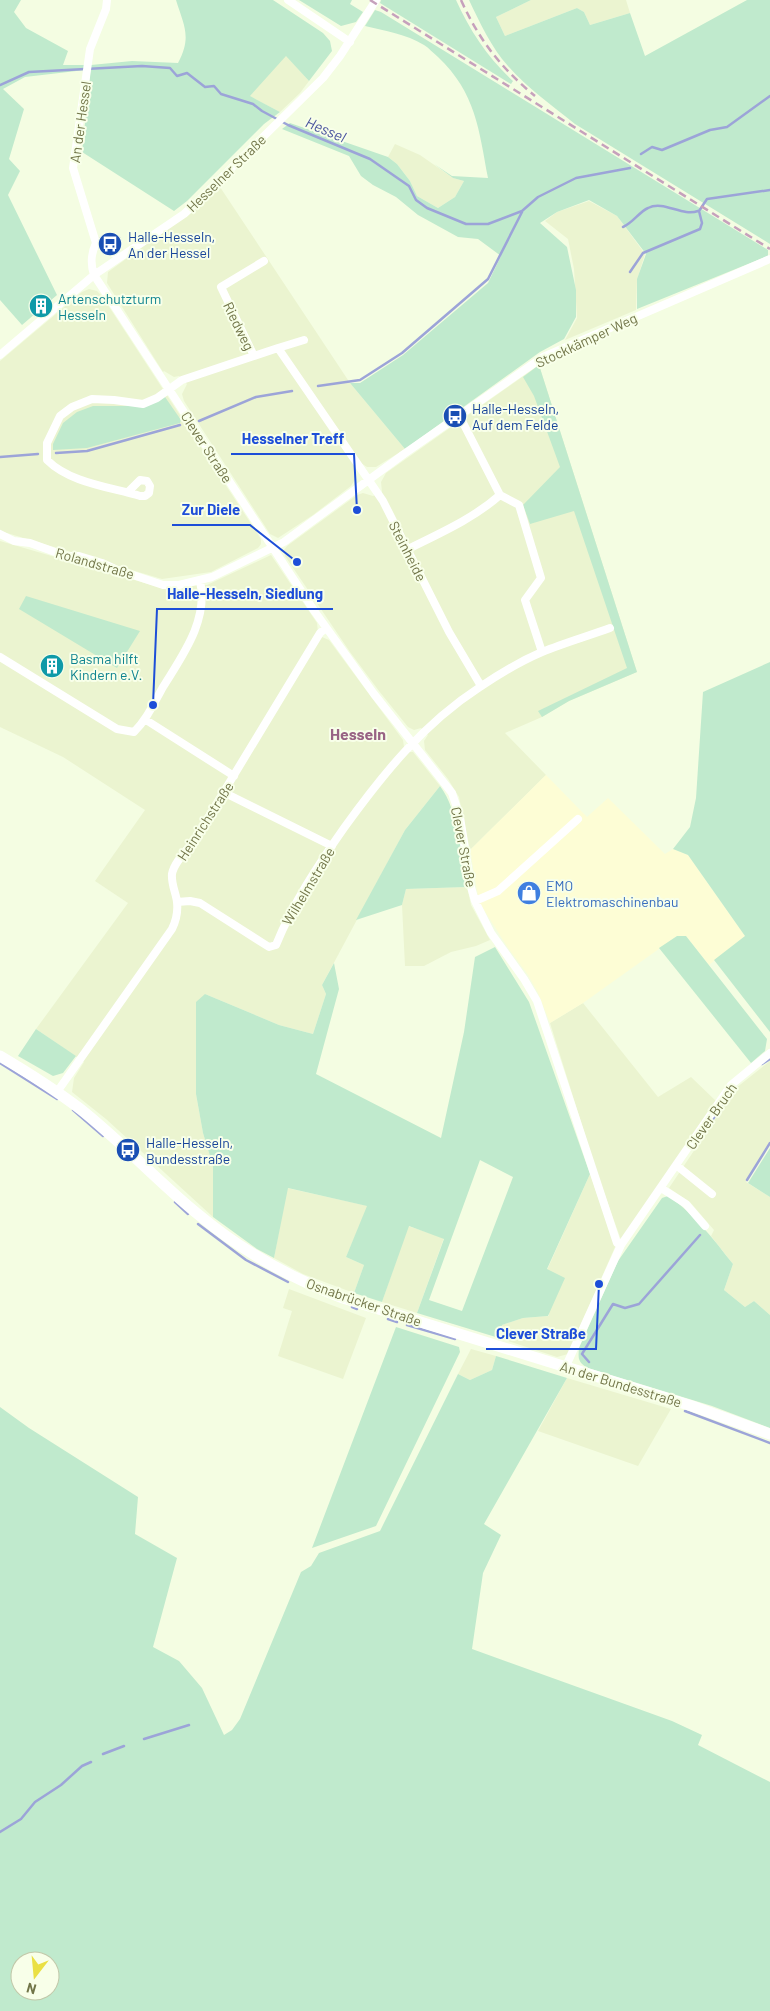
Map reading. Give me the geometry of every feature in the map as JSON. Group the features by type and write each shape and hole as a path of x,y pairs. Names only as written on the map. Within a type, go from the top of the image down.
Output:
{"main road":[{"name":"Osnabrücker Straße","path":"0,1056 57,1092 104,1129 198,1214 254,1255 320,1289 471,1338"},
{"name":"An der Bundesstraße","path":"471,1338 716,1414 770,1434"}],"street":[{"name":"An der Hessel","path":"94,275 91,266 91,254 96,243 73,168 90,49 106,9 107,0"},
{"path":"288,0 350,42"},
{"name":"Hesselner Straße","path":"0,354 94,275 184,214 323,78 350,42 376,0"},
{"path":"96,243 105,246 118,257"},
{"name":"Riedweg","path":"254,356 221,287 264,261"},
{"name":"Stockkämper Weg","path":"273,547 284,542 459,415 543,357 769,262"},
{"name":"Clever Straße","path":"94,275 326,628 374,694 452,793 460,817 475,901 491,933 524,979 537,1001 617,1242 621,1245"},
{"path":"128,492 77,478 56,469 47,460 47,445 60,416 72,407 92,400 114,400 143,404 157,398 168,388 182,380 304,340"},
{"name":"Steinheide","path":"278,348 383,501 406,550 449,632 481,686"},
{"path":"459,415 500,495 519,505 542,578 526,600 542,652"},
{"path":"406,550 445,531 491,503 500,495"},
{"name":"Rolandstraße","path":"0,534 14,541 30,543 66,556 79,556 163,584 179,585 212,578 273,547"},
{"path":"0,657 117,729 134,732 146,720 187,649 194,632 203,592 200,581"},
{"name":"Heinrichstraße","path":"57,1092 172,929 176,917 177,902 172,874 176,864 194,841 320,633 326,628"},
{"path":"413,742 481,686 542,652 610,628"},
{"path":"146,720 234,776"},
{"name":"Wilhelmstraße","path":"177,902 190,901 200,904 269,947 276,945 294,906 332,846 376,782 413,742"},
{"path":"224,792 332,846"},
{"path":"475,901 498,891 578,819"},
{"name":"Clever Bruch","path":"621,1245 731,1085 770,1054"},
{"path":"676,1165 712,1194"},
{"path":"661,1188 686,1204 705,1226"},
{"path":"566,1366 621,1245"}],"shaded area":[{"path":"0,0 21,0 14,12 26,28 68,51 63,65 86,65 85,70 25,77 3,89 24,109 9,159 20,171 8,195 57,295 22,325 0,300"},
{"path":"176,0 273,0 323,33 330,41 332,51 309,81 286,56 250,96 280,112 264,124 187,201 174,211 82,152 91,65 132,61 178,63 186,38"},
{"path":"299,0 352,0 350,4 363,12 356,22 341,26"},
{"path":"381,0 456,0 480,44 513,81 511,84 380,3"},
{"path":"469,0 531,0 496,17 505,36 577,8 584,12 590,25 630,13 645,56 747,0 770,0 770,244 575,124 540,96 515,74 496,51"},
{"path":"531,0 626,0 630,13 590,25 584,12 577,8 505,36 496,17"},
{"path":"375,10 768,250 768,256 637,309 637,279 646,254 617,216 589,200 557,212 540,223 567,247 576,290 576,317 564,339 540,352 405,449 350,383 360,383 403,355 488,283 501,256 478,239 458,237 418,215 396,197 373,185 361,176 349,156 282,129 290,123 388,157 397,164 410,181 417,196 438,208 455,197 464,181 453,178 434,164 452,176 488,178 474,113 461,84 438,57 424,45 403,35 365,26"},
{"path":"286,55 309,81 300,93 280,112 249,96"},
{"path":"395,144 420,155 453,178 464,181 455,197 438,208 417,196 410,181 397,164 388,157"},
{"path":"220,187 350,383 405,449 376,467 367,467 361,463 354,469 356,478 351,486 313,515 278,538 270,534 184,401 182,394 187,384 179,376 174,377 163,372 107,283 108,272 188,214"},
{"path":"589,201 617,216 645,254 637,280 636,310 565,340 577,318 574,269 568,239 545,221 557,212"},
{"path":"89,289 97,291 102,296 261,539 261,544 258,548 211,572 162,579 0,531 0,361 82,292"},
{"path":"539,365 637,672 569,701 542,717 505,733 546,775 470,850 459,797 448,779 425,750 424,741 428,735 421,728 414,730 408,727 379,691 350,652 285,556 284,550 357,495 363,493 373,496 382,492 381,482 386,473"},
{"path":"539,365 637,672 569,701 542,717 538,711 627,668 574,511 530,524 523,505 560,467 534,396 523,377"},
{"path":"165,397 181,420 180,423 87,448 53,450 53,444 63,423 77,412 93,406 143,406"},
{"path":"0,541 162,588 207,585 271,555 317,623 318,632 322,637 329,640 403,740 404,747 409,752 413,752 440,786 405,830 322,985 326,994 313,1034 279,1025 205,994 196,1094 203,1133 213,1166 213,1217 106,1119 72,1092 74,1078 84,1062 36,1029 128,903 95,881 145,810 63,757 0,727"},
{"path":"26,596 140,631 117,668 19,609"},
{"path":"770,662 770,1032 714,960 745,936 688,855 673,849 690,827 696,798 703,692"},
{"path":"546,775 587,817 608,798 665,854 673,849 688,855 745,936 709,965 686,936 677,936 583,1003 550,1023 538,993 528,975 508,948 479,902 470,850"},
{"path":"440,786 446,796 455,821 467,887 406,889 402,905 356,920 405,830"},
{"path":"467,887 471,905 490,940 476,946 451,952 424,966 405,966 402,905 406,889"},
{"path":"677,936 686,936 767,1039 765,1051 751,1063 659,948"},
{"path":"495,947 529,1002 590,1174 547,1269 565,1278 548,1316 523,1318 502,1325 499,1338 417,1313 444,1239 409,1226 382,1302 354,1293 364,1265 346,1257 367,1206 288,1188 274,1258 257,1249 213,1217 213,1166 203,1133 196,1094 196,1002 205,994 279,1025 313,1034 326,994 322,985 334,963 339,989 316,1074 441,1138 464,1032 475,957","holes":["480,1160 513,1177 462,1311 429,1300"]},
{"path":"583,1003 658,1097 691,1077 717,1102 621,1240 596,1170 550,1023"},
{"path":"36,1029 76,1056 63,1073 53,1076 18,1056"},
{"path":"770,1061 770,1142 746,1182 770,1197 770,1315 754,1301 745,1307 724,1290 733,1264 711,1236 714,1230 690,1202 669,1188 736,1088"},
{"path":"770,1148 770,1197 748,1183"},
{"path":"590,1174 615,1247 568,1354 557,1357 499,1338 502,1325 523,1318 549,1316 547,1270"},
{"path":"287,1188 368,1206 346,1257 364,1265 354,1293 303,1274 274,1258"},
{"path":"668,1196 695,1219 733,1264 724,1290 745,1307 754,1301 770,1315 770,1428 712,1406 588,1368 579,1360 579,1348 618,1261 662,1198"},
{"path":"408,1226 444,1238 417,1313 382,1302"},
{"path":"289,1289 366,1318 343,1379 278,1356 292,1311 283,1308"},
{"path":"396,1327 459,1347 460,1352 376,1526 312,1548"},
{"path":"471,1349 496,1356 492,1370 470,1380 458,1374"},
{"path":"496,1356 567,1378 484,1524 501,1535 483,1573 472,1649 672,1721 702,1735 698,1745 770,1782 770,2011 0,2011 0,1407 29,1428 138,1497 135,1534 177,1558 153,1647 179,1661 202,1688 224,1735 232,1730 240,1719 301,1572 311,1566 319,1553 380,1531 458,1374 470,1380 492,1370"},
{"path":"567,1378 671,1409 638,1466 538,1431"}],"waterway":[{"name":"Hessel","path":"0,85 29,72 142,66 170,68 177,76 187,73 205,87 214,86 221,94 253,104 288,125 370,159 409,186 416,200 427,208 466,224 488,224 522,211 538,197 576,178 630,168"},
{"name":"Hessel","path":"641,154 652,147 662,150 710,130 727,127 770,96"},
{"path":"630,272 643,253 700,229 702,223 699,211 707,199 770,190"},
{"path":"623,227 645,210 654,206 686,212 698,211"},
{"path":"318,386 360,380 402,353 488,279 522,212"},
{"path":"199,421 256,397 292,391"},
{"path":"56,453 87,451 180,425"},
{"path":"0,457 38,454"},
{"path":"762,1064 770,1059"},
{"path":"0,1063 57,1099"},
{"path":"713,1119 730,1094"},
{"path":"73,1110 103,1136"},
{"path":"700,1138 709,1124"},
{"path":"747,1180 770,1143"},
{"path":"175,1202 188,1214"},
{"path":"198,1224 246,1260 288,1282"},
{"path":"589,1362 582,1354 613,1304 625,1308 639,1304 700,1235"},
{"path":"352,1307 357,1309"},
{"path":"388,1319 397,1322"},
{"path":"407,1325 455,1339"},
{"path":"685,1411 770,1443"},
{"path":"144,1739 189,1725"},
{"path":"103,1754 124,1746"},
{"path":"0,1832 21,1819 35,1802 61,1785 82,1766 91,1762"}],"railway":[{"path":"370,0 770,249"},
{"path":"461,0 483,41 501,64 535,96"}],"place":[{"name":"Halle-Hesseln, An der Hessel","path":"110,244"},
{"name":"Artenschutzturm Hesseln","path":"41,306"},
{"name":"Halle-Hesseln, Auf dem Felde","path":"455,416"},
{"name":"Hesselner Treff","path":"357,510"},
{"name":"Zur Diele","path":"297,562"},
{"name":"Basma hilft Kindern e.V.","path":"52,666"},
{"name":"Halle-Hesseln, Siedlung","path":"153,705"},
{"name":"EMO Elektromaschinenbau","path":"529,893"},
{"name":"Halle-Hesseln, Bundesstraße","path":"128,1150"},
{"name":"Clever Straße","path":"599,1284"}],"district":[{"name":"Hesseln","path":"358,733"}]}
